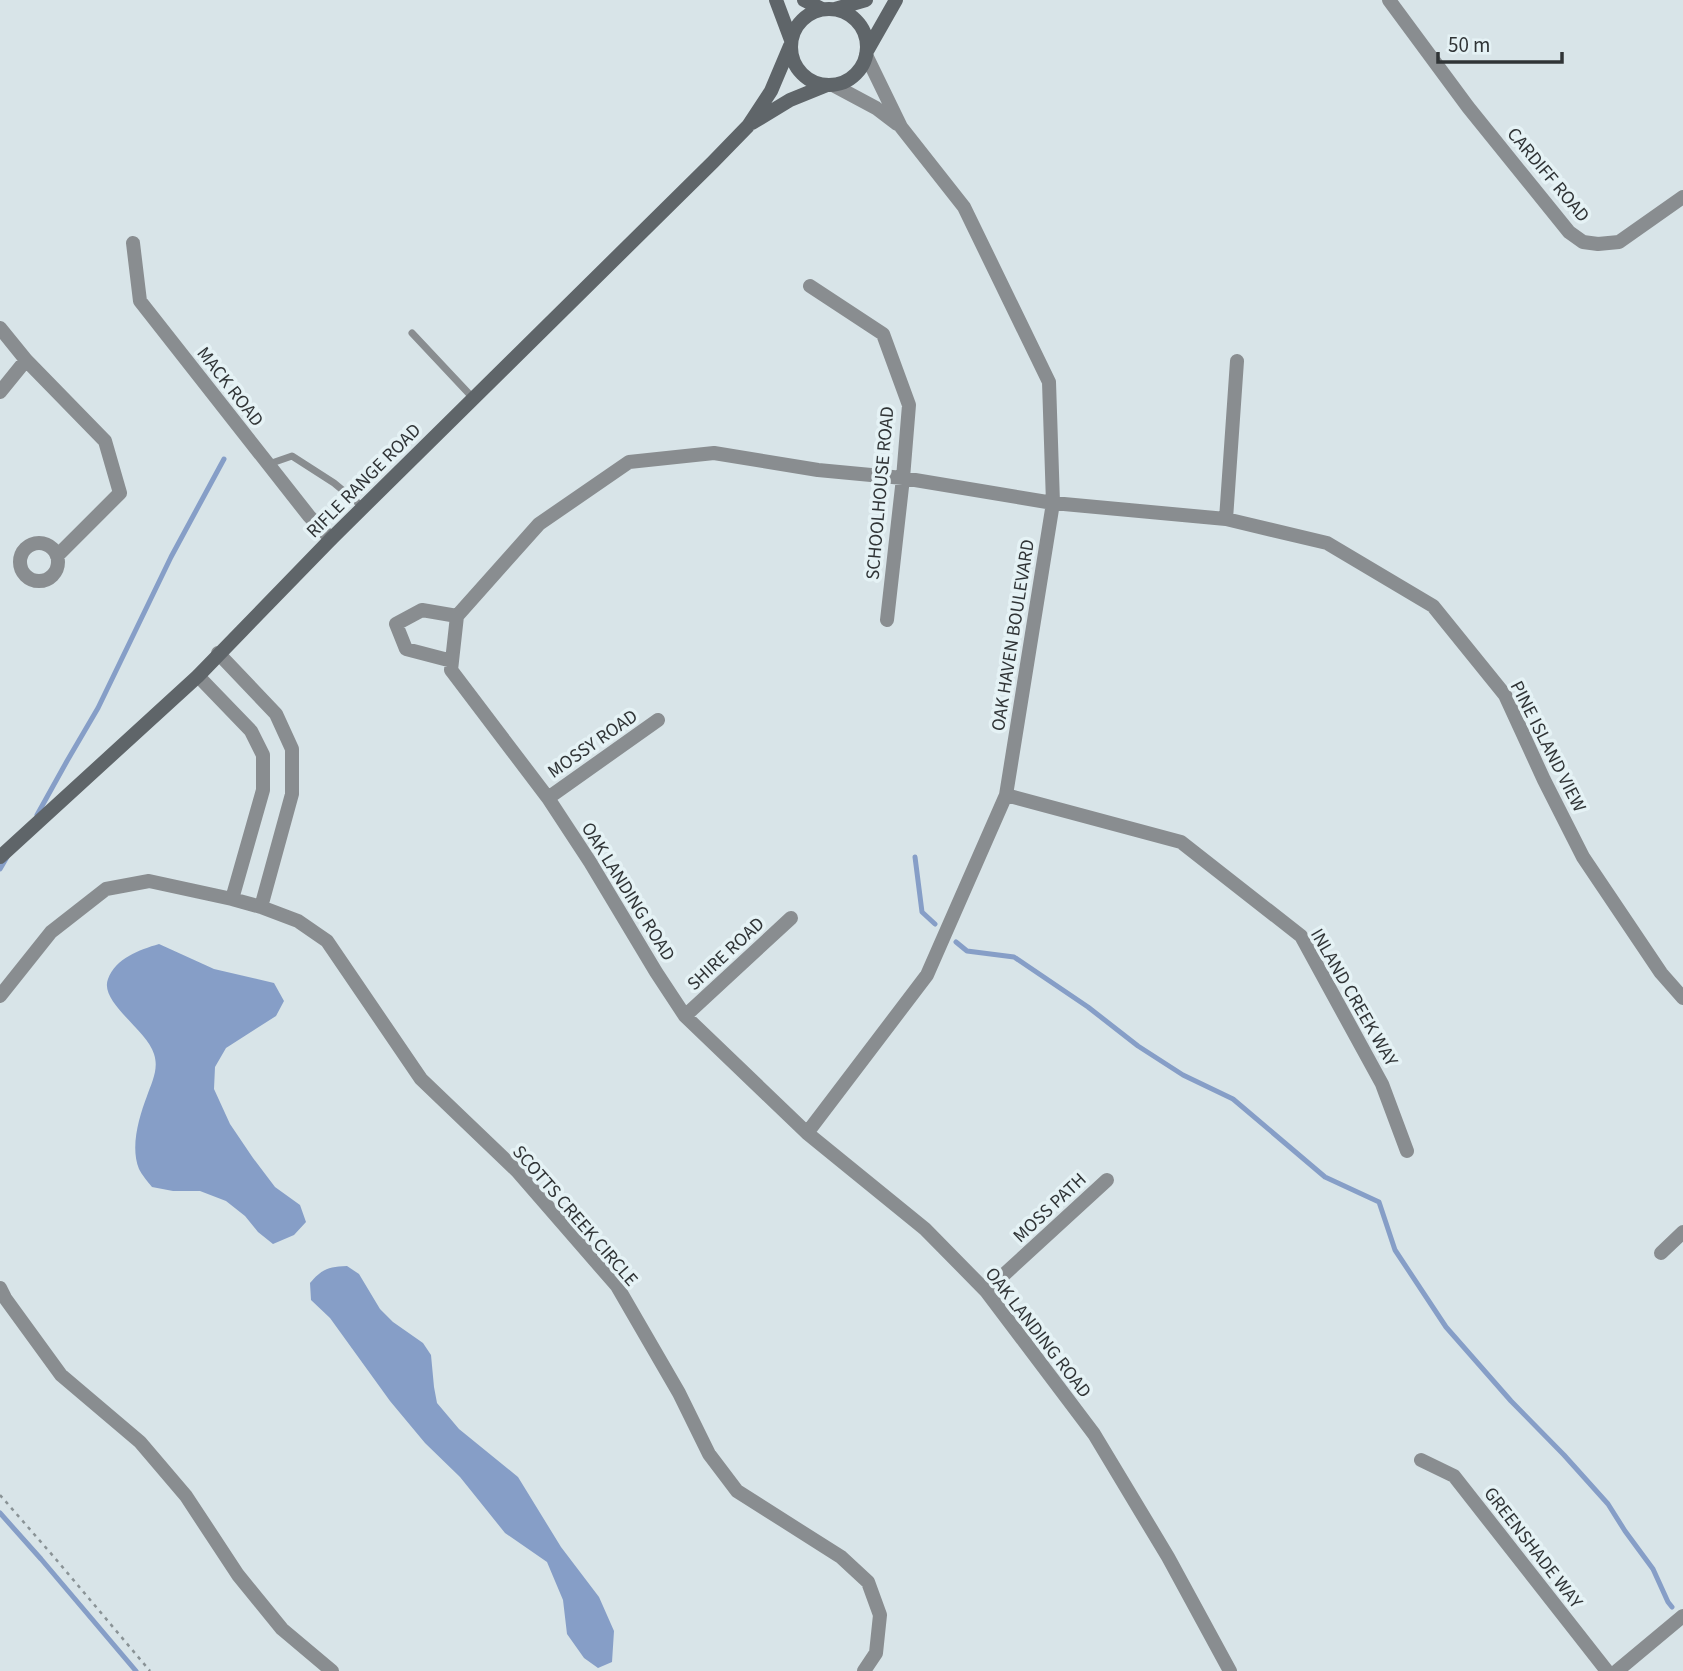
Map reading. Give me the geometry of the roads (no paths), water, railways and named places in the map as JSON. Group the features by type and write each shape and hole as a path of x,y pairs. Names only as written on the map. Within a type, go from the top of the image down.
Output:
{"main road":[{"path":"776,0 791,43"},
{"path":"804,0 846,13 855,20 866,40 866,53"},
{"path":"866,0 805,17 793,31 791,56 795,65 808,79 830,85 855,75 896,0"},
{"name":"RIFLE RANGE ROAD","path":"1,853 198,676 363,507 748,126 771,91 791,43"},
{"name":"RIFLE RANGE ROAD","path":"748,126 790,100 830,85"}],"street":[{"name":"CARDIFF ROAD","path":"1389,0 1468,107 1569,232 1583,242 1619,242 1683,197"},
{"name":"OAK HAVEN BOULEVARD","path":"807,1133 928,975 1006,795 1052,503 1049,382 964,207 901,127 866,53"},
{"name":"OAK HAVEN BOULEVARD","path":"830,85 876,108 901,127"},
{"name":"MACK ROAD","path":"133,243 140,301 309,516 331,539"},
{"name":"SCHOOLHOUSE ROAD","path":"810,286 883,334 909,405 887,620"},
{"path":"0,328 26,360 105,441 120,493 57,556"},
{"path":"0,392 26,360"},
{"path":"1226,519 1237,361"},
{"path":"457,616 422,610 396,624 406,649 452,661 457,616 539,524 629,462 714,453 818,470 903,478 1052,503"},
{"name":"PINE ISLAND VIEW","path":"1052,503 1226,519 1327,543 1433,606 1505,695 1583,857 1661,973 1683,998"},
{"path":"218,653 276,714 292,748 292,794 261,907"},
{"name":"OAK LANDING ROAD","path":"452,661 451,670 548,798 685,1016 807,1133 925,1229 986,1291 1094,1434 1168,1558 1230,1671"},
{"path":"198,676 251,731 262,755 262,790 232,899"},
{"name":"MOSSY ROAD","path":"548,798 659,720"},
{"name":"INLAND CREEK WAY","path":"1006,795 1181,842 1301,936 1382,1084 1407,1151"},
{"name":"SCOTTS CREEK CIRCLE","path":"0,996 51,932 106,890 149,881 261,907 298,920 327,941 421,1079 517,1171 617,1286 679,1393 709,1454 737,1491 841,1557 868,1582 880,1615 876,1653 864,1671"},
{"name":"SHIRE ROAD","path":"685,1016 791,918"},
{"name":"MOSS PATH","path":"986,1291 1107,1180"},
{"path":"1661,1253 1683,1232"},
{"path":"0,1288 61,1375 139,1442 186,1496 238,1575 282,1629 332,1671"},
{"name":"GREENSHADE WAY","path":"1421,1461 1454,1476 1607,1671"},
{"path":"1617,1671 1683,1616"}],"lane":[{"path":"412,332 473,398"},
{"path":"269,464 292,456 334,482 363,507"}],"water":[{"path":"159,944 214,969 274,983 284,1001 276,1016 226,1048 215,1067 214,1089 230,1124 253,1158 275,1187 300,1205 306,1222 294,1235 273,1244 226,1201 200,1191 173,1191 152,1187 139,1169 135,1151 137,1132 156,1065 150,1045 117,1007 107,988 108,979 122,960"},
{"path":"347,1266 359,1274 380,1309 393,1322 423,1343 431,1355 437,1403 459,1429 518,1477 561,1547 599,1597 614,1631 612,1662 598,1668 584,1658 567,1634 563,1600 547,1562 505,1533 460,1477 425,1443 390,1401 330,1318 311,1300 310,1283 318,1275 330,1268"}],"waterway":[{"path":"37,815 98,708 171,557 224,459"},
{"path":"0,869 7,857"},
{"path":"915,857 922,912 935,924"},
{"path":"956,942 967,951 1014,957 1088,1007 1138,1046 1183,1075 1233,1099 1325,1177 1379,1202 1395,1250 1446,1327 1608,1504 1653,1569 1672,1607"},
{"path":"0,1513 136,1671"}]}
